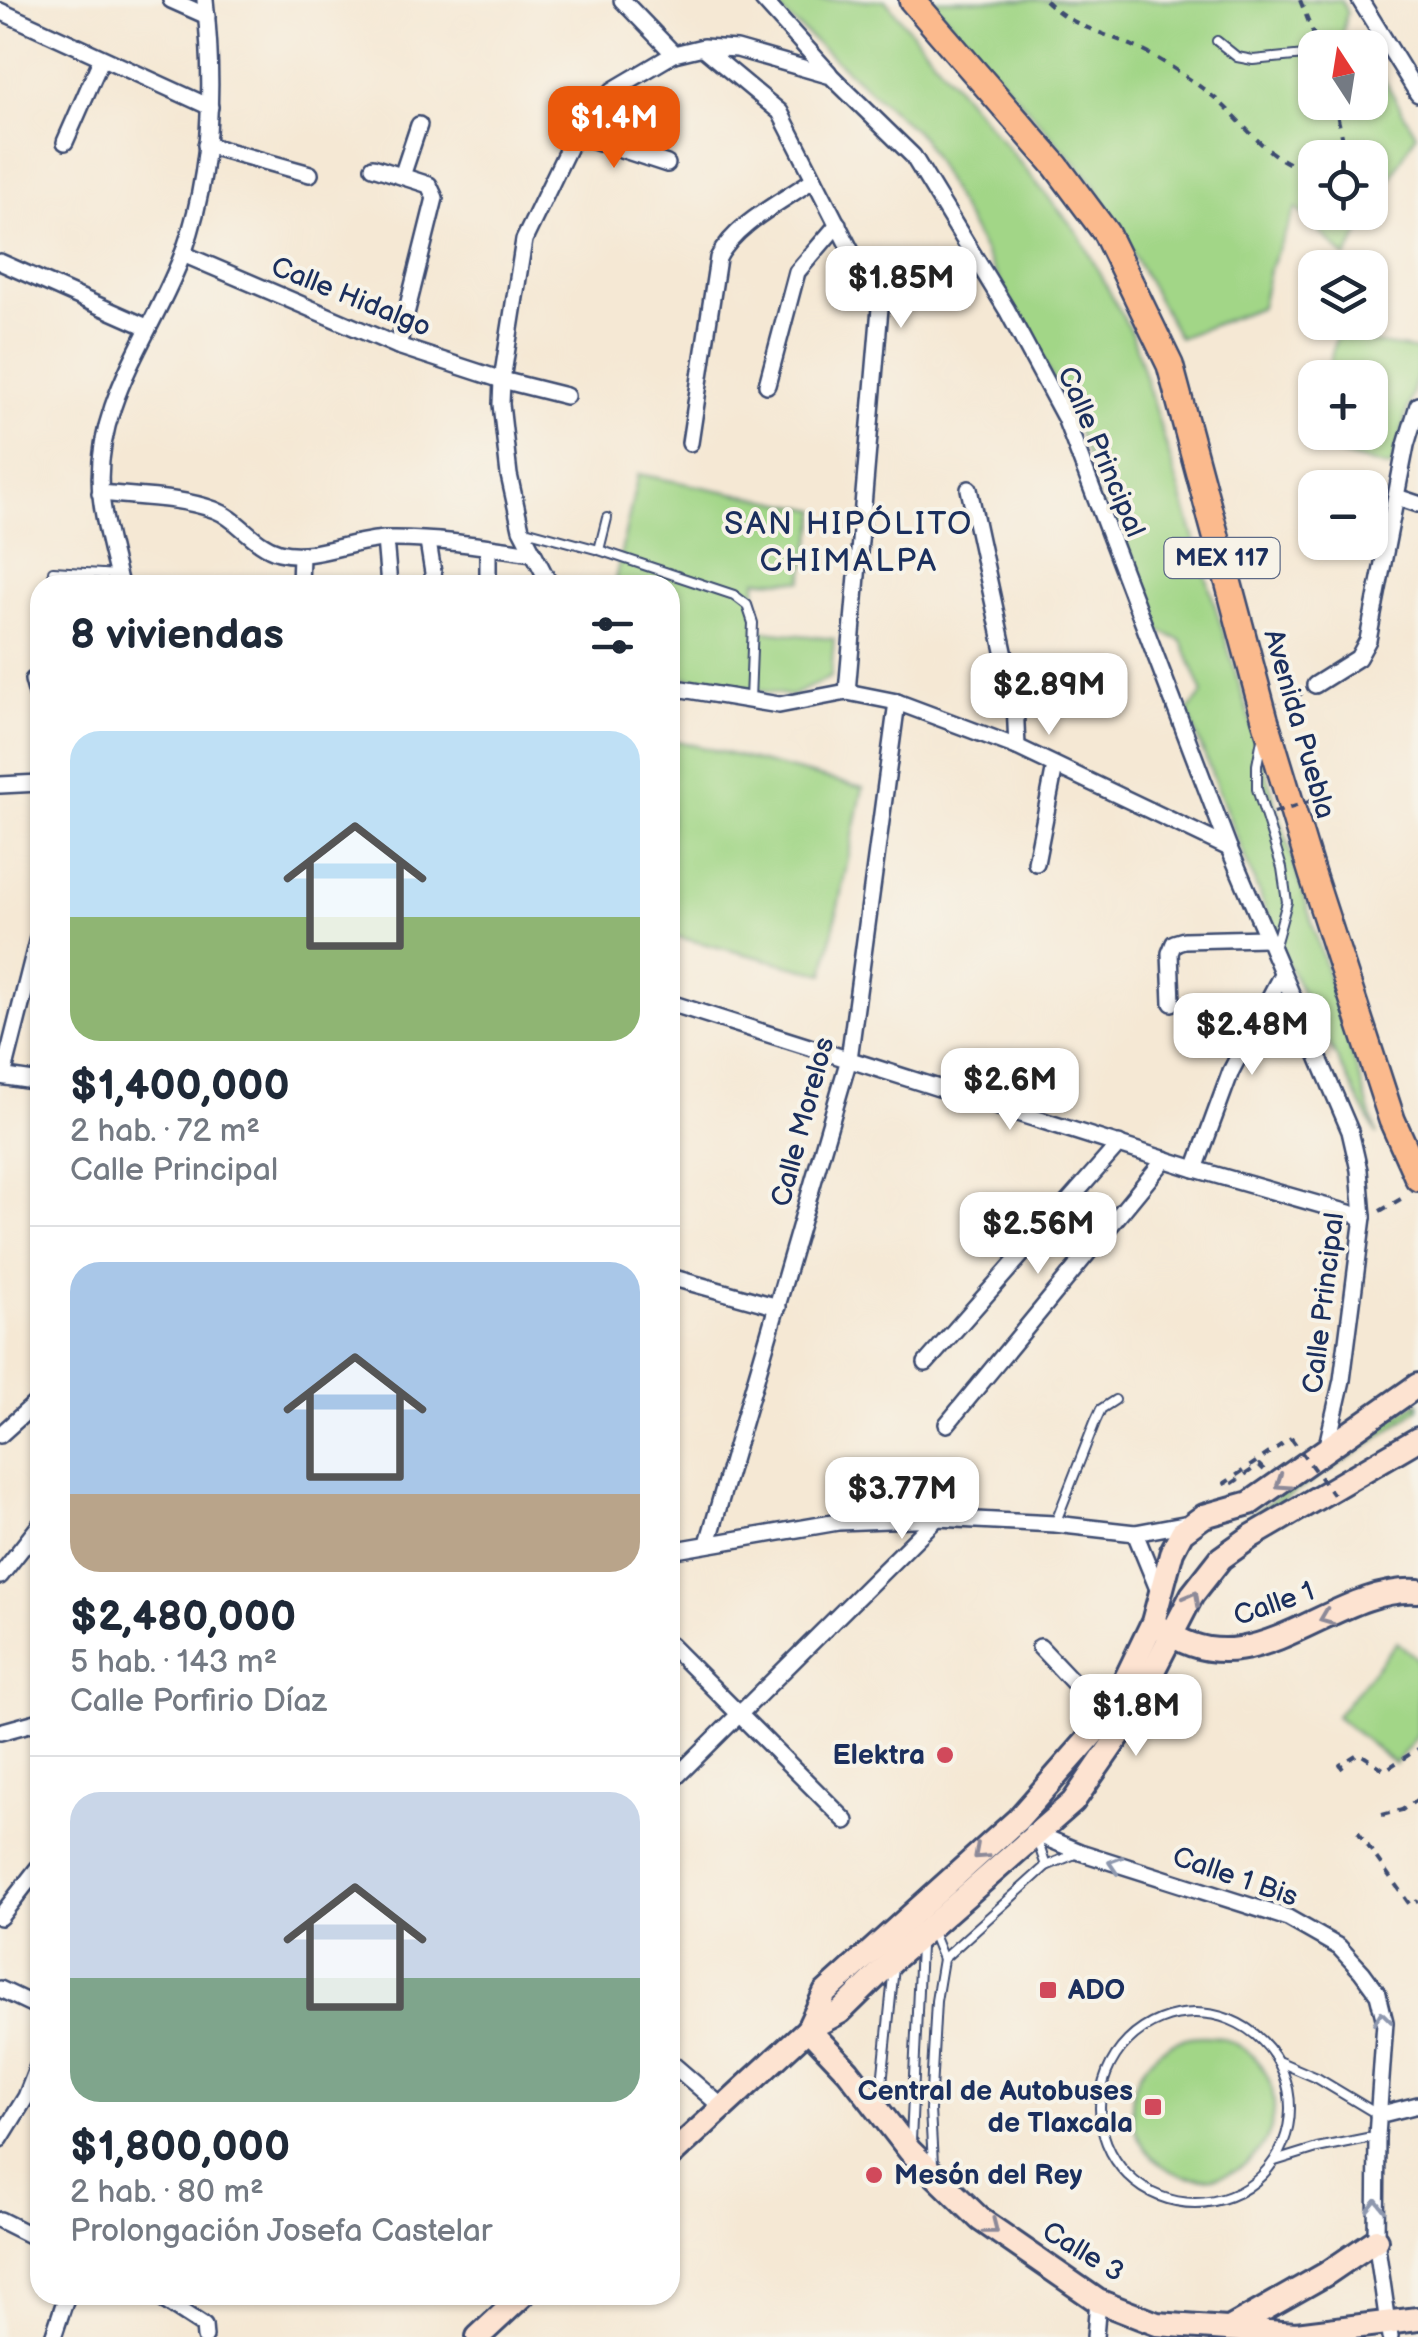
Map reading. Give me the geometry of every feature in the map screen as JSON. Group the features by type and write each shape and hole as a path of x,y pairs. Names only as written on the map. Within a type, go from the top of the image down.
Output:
{"main road":[{"name":"Avenida Puebla","path":"912,0 1056,166 1106,233 1170,365 1266,719 1386,1101 1418,1178"},
{"path":"680,2146 808,2029 840,2012 925,1932 1026,1827 1107,1718 1153,1622 1175,1543 1193,1522 1250,1503 1418,1386"},
{"path":"808,2029 825,1993 1026,1827 1073,1802 1100,1767 1204,1578 1238,1545 1418,1439"},
{"path":"1218,1512 1238,1545"},
{"name":"Calle 1","path":"1153,1622 1173,1637 1204,1650 1248,1647 1379,1596 1404,1590 1418,1592"},
{"name":"Calle 3","path":"808,2029 880,2110 910,2151 981,2220 1098,2301 1157,2324 1296,2334 1390,2330 1418,2319"},
{"path":"1229,2330 1376,2240"},
{"path":"478,2337 512,2305"}],"street":[{"path":"118,575 100,493 101,452 113,404 183,254 200,198 210,107 206,8 171,0"},
{"path":"622,0 674,54"},
{"path":"763,0 832,76"},
{"path":"1360,0 1377,30"},
{"path":"0,11 210,107"},
{"path":"1388,47 1418,94"},
{"path":"702,48 780,112 880,308 848,692"},
{"name":"Calle Principal","path":"544,575 521,529 509,475 502,380 524,240 575,134 614,90 674,54 702,48 736,49 832,76 913,156 1006,310 1065,418 1229,848 1350,1131 1359,1170 1362,1216 1342,1380 1326,1450"},
{"path":"65,142 101,60"},
{"path":"402,176 419,125"},
{"path":"575,134 667,164"},
{"path":"206,145 310,174"},
{"path":"373,167 429,184 435,198 398,346"},
{"path":"690,444 718,258 737,232 814,179"},
{"path":"767,385 797,272 838,224"},
{"name":"Calle Hidalgo","path":"183,254 398,346 566,396"},
{"path":"0,262 147,327"},
{"path":"1315,685 1358,658 1368,640 1406,444 1418,406"},
{"path":"969,489 1015,702 1017,747"},
{"path":"100,493 185,502 219,511 259,544 278,552 301,555 385,539 532,553"},
{"path":"1396,497 1418,504"},
{"path":"385,539 388,575"},
{"path":"428,542 433,575"},
{"path":"488,547 488,575"},
{"path":"300,575 301,555"},
{"path":"680,688 780,705 848,692 896,702 1017,747 1229,848"},
{"name":"Calle Morelos","path":"708,1543 849,1060 896,702"},
{"path":"1036,863 1055,766"},
{"path":"0,785 30,784"},
{"path":"1172,1003 1170,953 1174,943 1184,940 1270,946"},
{"path":"30,967 1,1076 30,1080"},
{"path":"1195,1169 1230,1071 1282,974"},
{"path":"680,1006 1195,1169 1362,1216"},
{"path":"926,1364 1119,1144"},
{"path":"947,1424 1165,1159"},
{"path":"680,1280 778,1307"},
{"path":"0,1435 30,1408"},
{"path":"680,1774 937,1518"},
{"path":"680,1550 838,1522 937,1518 1134,1533 1193,1522"},
{"path":"1134,1533 1161,1598"},
{"path":"0,1576 30,1538"},
{"path":"1040,1647 1107,1718"},
{"path":"680,1655 846,1821"},
{"path":"0,1732 30,1724"},
{"name":"Calle 1 Bis","path":"1026,1827 1080,1852 1288,1918 1339,1947 1378,1994 1385,2022 1377,2136 1376,2240 1390,2330"},
{"path":"0,1917 30,1878"},
{"path":"0,1989 30,2003"},
{"path":"680,2071 721,2106"},
{"path":"0,2139 30,2087"},
{"path":"1378,2115 1418,2106"},
{"path":"0,2220 30,2235"},
{"path":"1095,2337 1098,2301"},
{"path":"53,2337 64,2305"},
{"path":"176,2305 204,2326 206,2337"}],"lane":[{"path":"1217,41 1237,57 1253,60 1298,56"},
{"path":"598,550 607,518"},
{"path":"521,529 674,575"},
{"path":"53,571 82,575"},
{"path":"680,577 734,595 747,605 753,623 750,700"},
{"path":"1266,719 1256,766 1257,789 1282,868 1287,902 1270,946"},
{"path":"1055,1524 1095,1422 1102,1409 1115,1400"},
{"path":"1026,1827 1046,1866"},
{"path":"934,2174 930,2110 936,2001 943,1959 1046,1866 1080,1852"},
{"path":"925,1932 943,1959"},
{"path":"910,2151 925,1932"},
{"path":"880,2110 895,1958"},
{"path":"1182,2012 1231,2018 1258,2038 1280,2062 1288,2083 1289,2132 1275,2161 1252,2186 1205,2203 1174,2202 1134,2182 1106,2147 1098,2113 1107,2068 1119,2048 1142,2028 1182,2012"},
{"path":"1280,2062 1316,2078 1378,2115"},
{"path":"1275,2161 1377,2136"}],"path":[{"path":"1045,0 1080,26 1134,46 1180,74 1213,96 1276,154 1298,168"},
{"path":"1300,0 1312,30"},
{"path":"1266,719 1315,685"},
{"path":"1274,814 1312,800"},
{"path":"1384,1210 1418,1188"},
{"path":"1259,1465 1227,1487 1225,1483 1291,1438 1333,1495"},
{"path":"1342,1768 1359,1753 1385,1770 1418,1749"},
{"path":"1382,1815 1402,1810 1418,1799"},
{"path":"1358,1832 1410,1905 1418,1900"}],"green space":[{"path":"768,0 885,0 1078,233 1132,334 1377,1135 1284,957 1187,711 1203,694 1182,641 1153,628 1070,411 922,137"},
{"path":"931,0 1341,0 1347,12 1343,30 1298,30 1298,120 1388,120 1388,86 1416,134 1388,184 1388,140 1298,140 1298,210 1269,270 1261,307 1179,338 1094,184"},
{"path":"1318,230 1362,230 1351,250 1338,250"},
{"path":"1335,340 1418,350 1418,374 1391,468 1322,450 1388,450 1388,360 1330,360"},
{"path":"638,474 818,510 802,581 756,580 756,630 834,639 831,677 791,696 680,677 680,575 616,575"},
{"path":"680,742 863,788 824,974 680,938"},
{"path":"1418,1402 1418,1409 1391,1429 1250,1522 1197,1564 1209,1547 1240,1522"},
{"path":"1397,1642 1418,1659 1418,1735 1395,1764 1336,1716"},
{"path":"1203,2036 1230,2042 1253,2057 1268,2080 1274,2107 1268,2134 1253,2157 1230,2172 1203,2178 1176,2172 1153,2157 1138,2134 1132,2107 1138,2080 1153,2057 1176,2042"}],"place":[{"name":"Elektra","path":"945,1755"},
{"name":"ADO","path":"1048,1990"},
{"name":"Central de Autobuses de Tlaxcala","path":"1153,2107"},
{"name":"Mesón del Rey","path":"874,2175"}],"district":[{"name":"SAN HIPÓLITO CHIMALPA","path":"849,542"}]}
